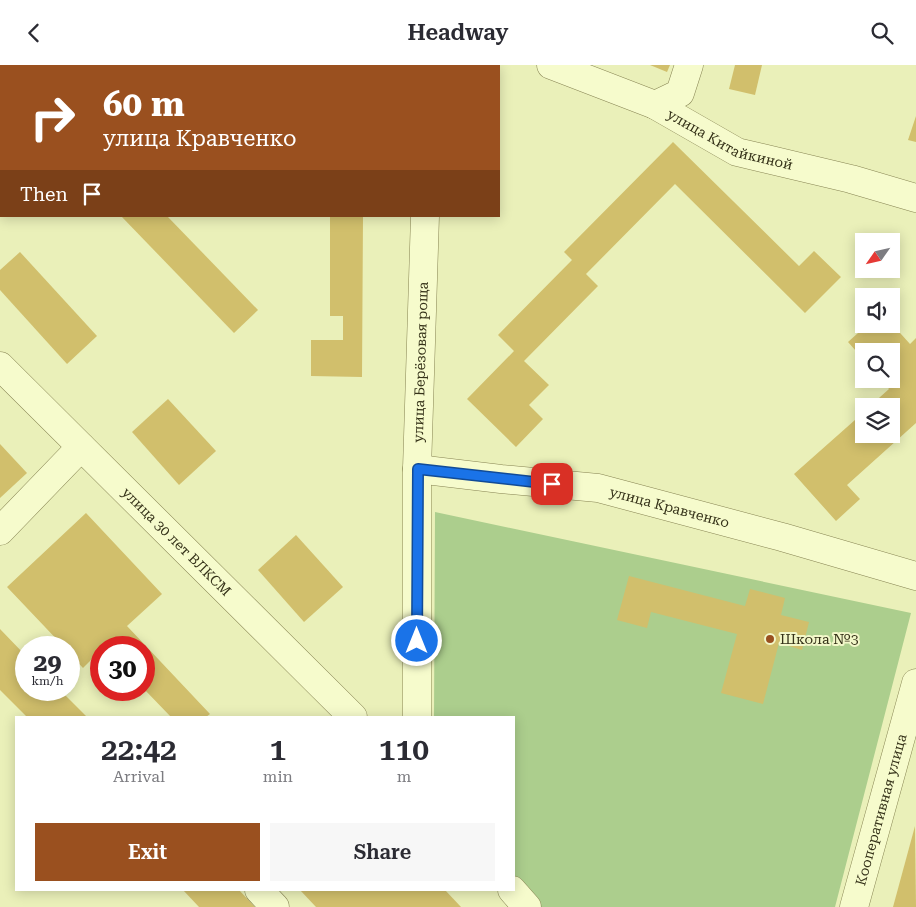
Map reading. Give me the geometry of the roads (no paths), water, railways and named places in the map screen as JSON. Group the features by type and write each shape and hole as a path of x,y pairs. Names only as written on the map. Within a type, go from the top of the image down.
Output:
{"street":[{"name":"улица Китайкиной","path":"551,65 655,105 737,152 851,179 916,198"},
{"path":"655,105 680,93 689,65"},
{"name":"улица Берёзовая роща","path":"417,716 418,469 425,217"},
{"name":"улица 30 лет ВЛКСМ","path":"0,366 352,716"},
{"path":"0,531 81,447"},
{"name":"улица Кравченко","path":"418,469 598,488 782,537 916,576"},
{"name":"Кооперативная улица","path":"854,907 916,683"},
{"path":"260,891 275,907"}],"place":[{"name":"Школа №3","path":"770,639"}]}
